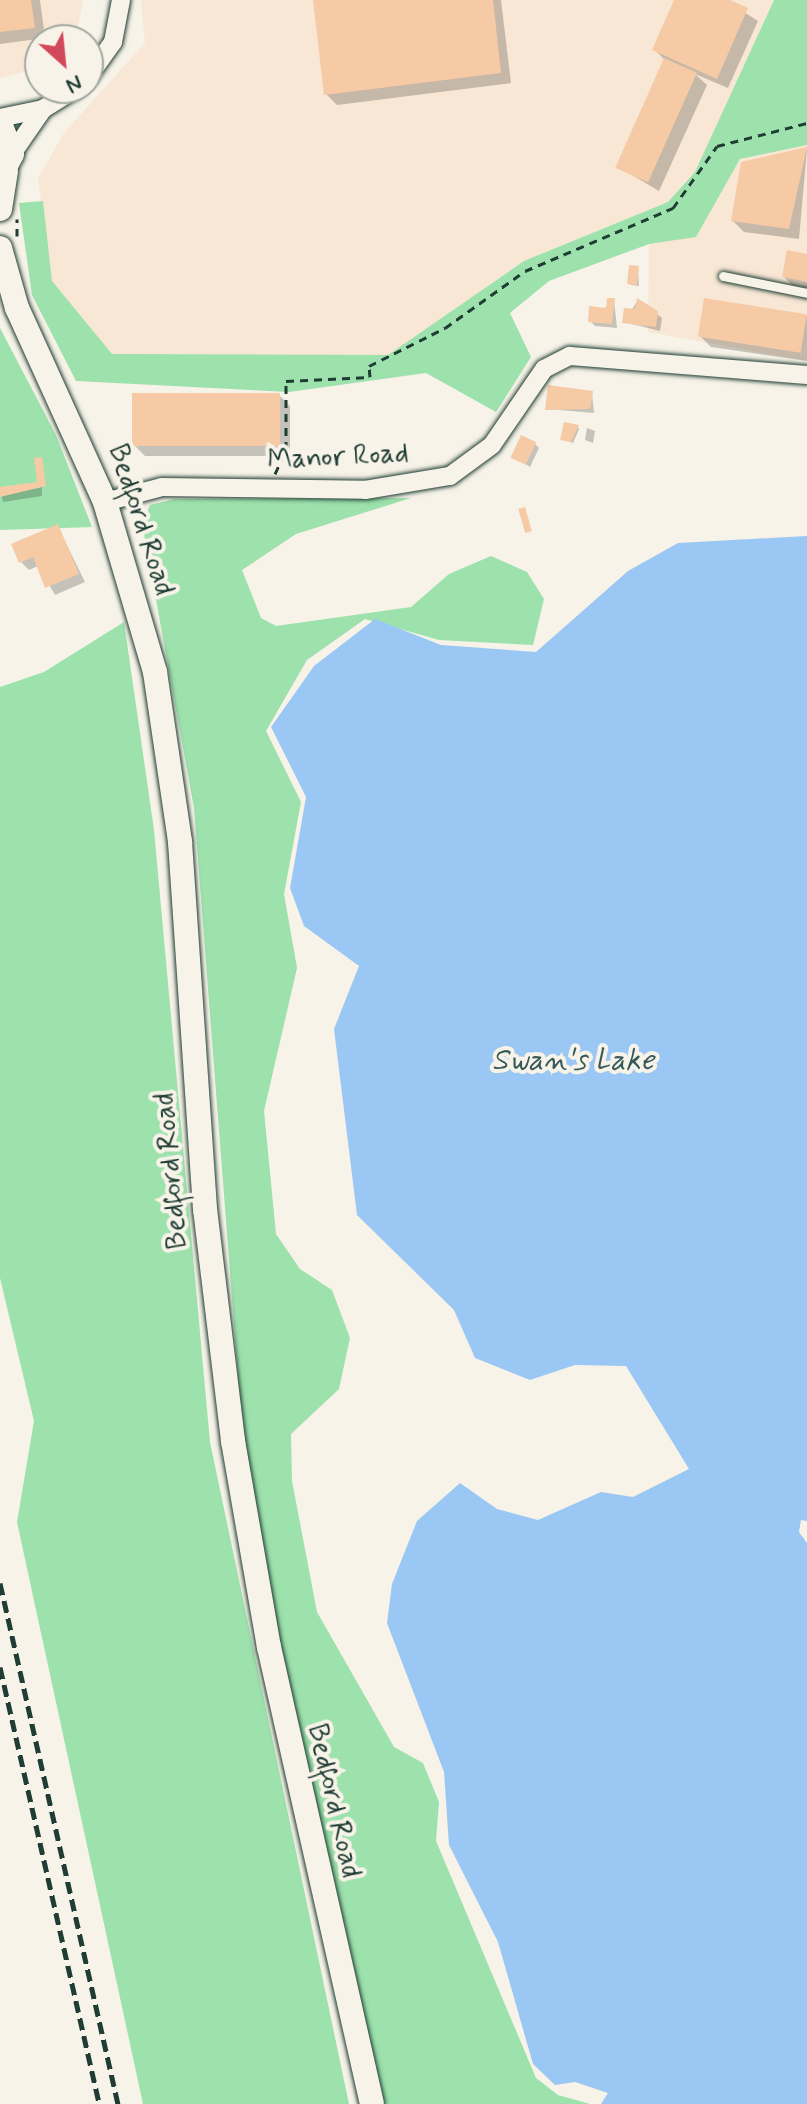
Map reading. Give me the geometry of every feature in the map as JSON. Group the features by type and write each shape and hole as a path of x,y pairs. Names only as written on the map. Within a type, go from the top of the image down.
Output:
{"main road":[{"path":"0,120 8,211"},
{"name":"Bedford Road","path":"9,249 17,308 105,502 155,672 168,753 205,1209 247,1533 372,2104"}],"street":[{"path":"104,55 113,42 121,0"},
{"path":"0,120 51,104"},
{"path":"6,167 43,109"},
{"name":"Manor Road","path":"105,502 162,487 365,490 450,476 492,445 544,369 570,356 807,375"}],"lane":[{"path":"723,276 807,293"}],"path":[{"path":"275,472 286,449 286,381 370,377 369,366 445,328 525,271 673,208 717,146 807,123"},
{"path":"8,211 9,249"}],"shaded area":[{"path":"0,0 83,0 78,24 24,24 24,72 0,78"},
{"path":"141,0 774,0 695,172 668,202 524,261 388,355 112,355 52,281 38,178 64,133 90,104 104,104 104,89 145,43"},
{"path":"807,145 807,361 648,332 649,244 696,237 740,159"}],"green space":[{"path":"774,0 807,0 807,145 740,159 696,237 649,244 549,281 510,313 531,357 496,412 426,373 289,392 76,381 32,295 19,203 43,201 52,281 112,354 388,355 524,261 668,202 695,172"},
{"path":"0,328 56,435 92,527 0,530"},
{"path":"411,498 296,534 242,570 261,618 276,626 411,607 449,574 491,556 527,572 544,599 533,645 439,640 365,619 307,660 266,731 301,802 284,894 297,968 264,1111 276,1234 300,1269 332,1290 350,1338 339,1389 291,1434 292,1481 317,1612 394,1747 423,1763 439,1802 436,1841 536,2078 558,2095 590,2104 384,2104 282,1664 243,1440 194,808 142,523 150,505 174,499"},
{"path":"124,622 154,830 210,1442 349,2104 143,2104 17,1522 34,1421 0,1278 0,687 44,672"}],"water":[{"name":"Swan's Lake","path":"807,536 807,1521 801,1520 799,1532 807,1543 807,2104 601,2104 608,2093 575,2082 555,2085 533,2064 498,1942 449,1845 444,1772 387,1623 392,1584 417,1521 460,1483 497,1509 538,1520 601,1492 633,1497 689,1469 626,1366 575,1365 530,1380 475,1358 454,1310 357,1215 334,1029 359,966 304,926 290,888 306,797 271,727 314,666 375,619 441,645 536,652 628,571 678,543"}],"building":[{"path":"0,0 31,0 34,24 24,24 24,29 0,32"},
{"path":"313,0 493,0 501,73 324,95"},
{"path":"674,0 730,0 748,8 717,79 652,50"},
{"path":"664,58 697,73 648,182 615,168"},
{"path":"807,147 789,229 731,221 741,162"},
{"path":"787,250 807,254 807,282 782,277"},
{"path":"629,265 639,266 637,285 627,284"},
{"path":"607,298 615,298 612,324 588,322 589,306 606,308"},
{"path":"637,298 658,311 656,327 622,323 624,308 635,309"},
{"path":"704,298 807,314 801,353 698,337"},
{"path":"548,385 593,391 590,409 545,410"},
{"path":"132,393 280,393 280,446 132,446"},
{"path":"564,422 579,425 571,442 560,440"},
{"path":"521,435 536,442 526,465 510,458"},
{"path":"42,457 46,486 0,497 0,487 37,482 34,458"},
{"path":"525,507 532,531 525,533 518,509"},
{"path":"58,524 79,574 45,588 33,557 19,563 11,544"}],"railway":[{"path":"0,1583 118,2104"},
{"path":"0,1667 99,2104"}]}
